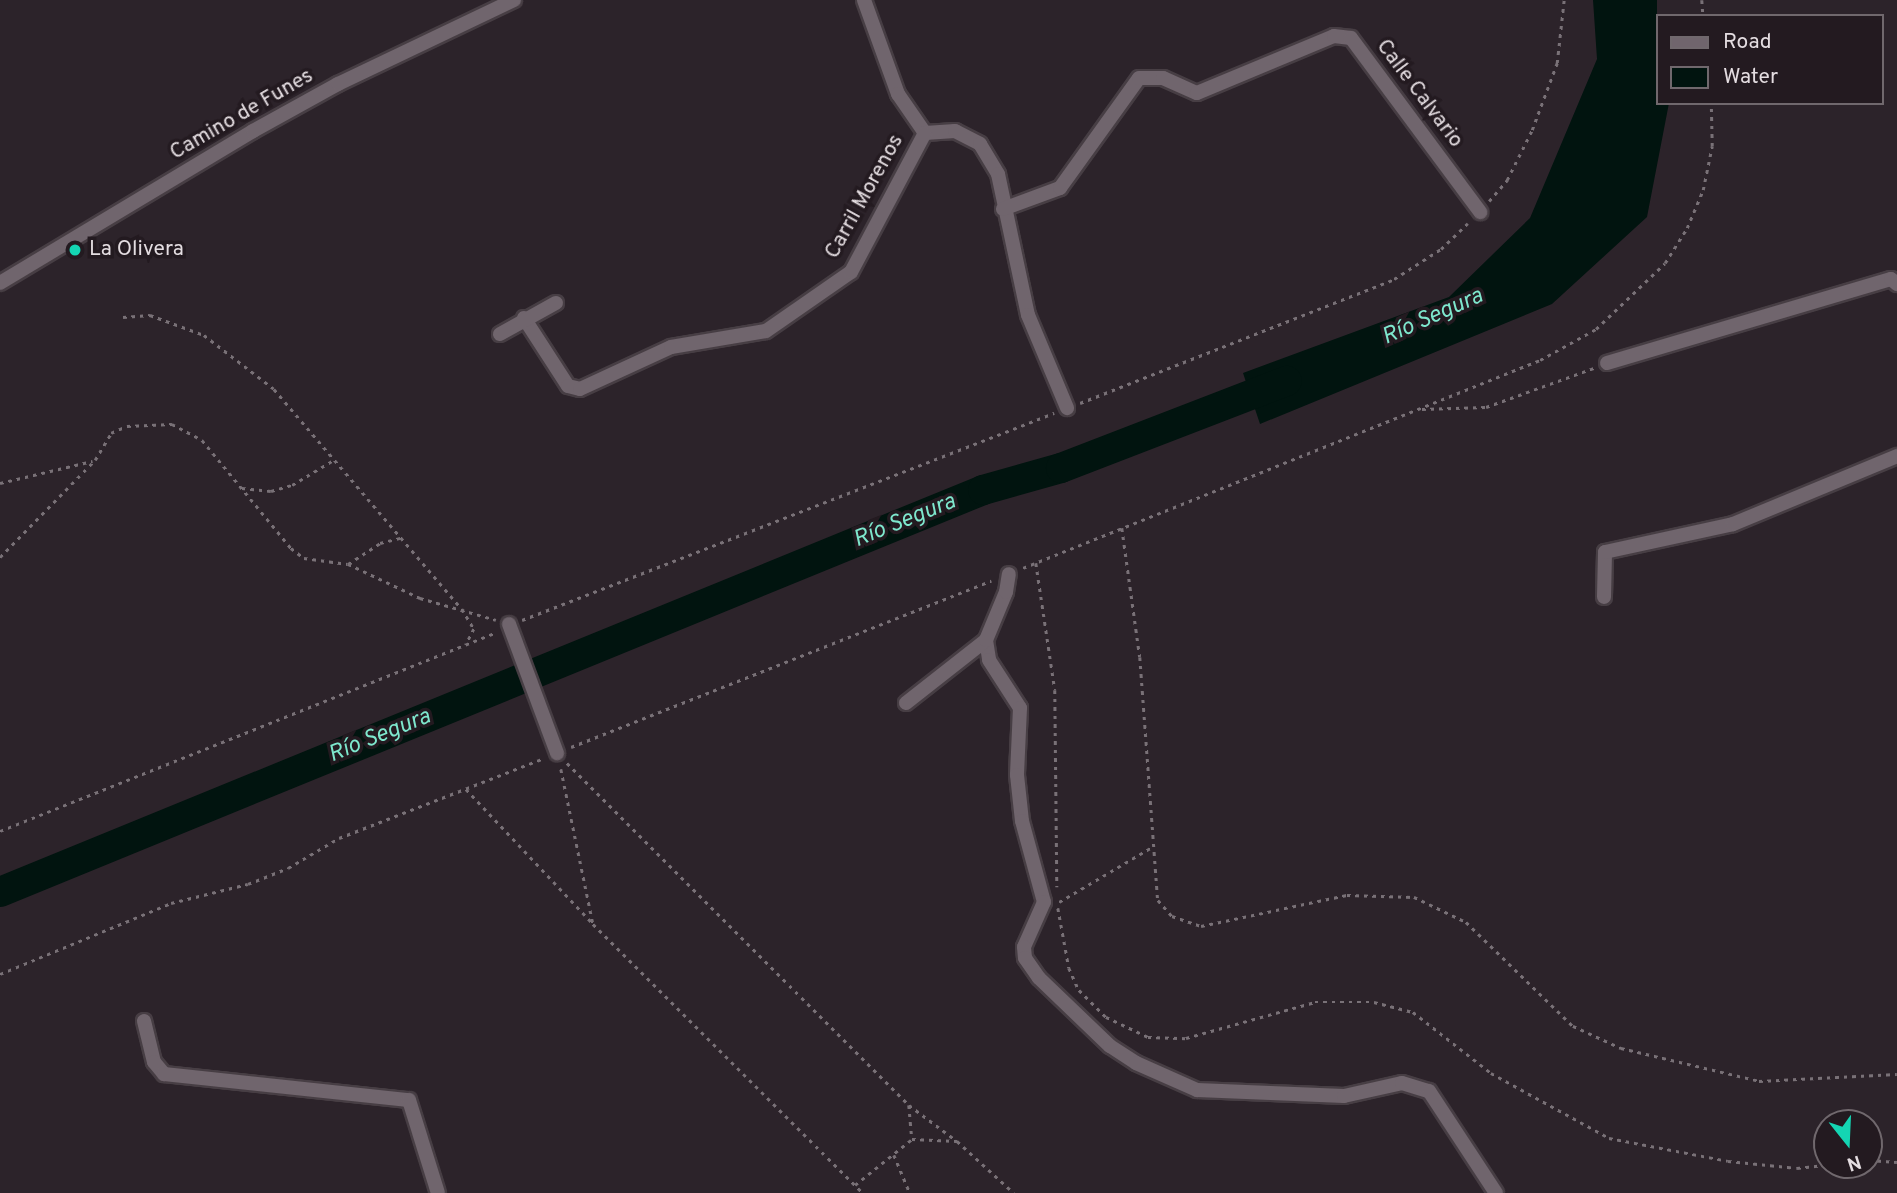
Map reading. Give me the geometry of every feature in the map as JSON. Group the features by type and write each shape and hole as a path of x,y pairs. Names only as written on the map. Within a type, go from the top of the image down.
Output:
{"street":[{"name":"Camino de Funes","path":"0,283 253,131 338,84 514,0"},
{"path":"864,0 898,94 925,133 955,131 980,144 998,174 1003,209 1037,344 1067,408"},
{"name":"Calle Calvario","path":"1003,209 1060,188 1139,78 1163,78 1197,93 1334,36 1352,38 1480,212"},
{"name":"Carril Morenos","path":"524,318 568,386 580,388 671,347 766,331 851,272 925,133"},
{"path":"1607,363 1891,279 1897,284"},
{"path":"500,334 524,318 556,303"},
{"path":"1604,597 1605,552 1733,524 1897,456"},
{"path":"906,703 986,640 1006,593 1009,574"},
{"path":"509,624 557,753"},
{"path":"986,640 989,660 1020,708 1018,796 1043,911 1027,936 1025,958 1075,1016 1136,1063 1196,1090 1344,1096 1402,1083 1429,1091 1496,1193"},
{"path":"144,1021 154,1062 163,1074 409,1100 438,1193"}],"path":[{"path":"0,831 464,647 509,624 1394,279 1441,249 1480,212 1507,180 1532,130 1557,63 1564,0"},
{"path":"0,974 171,904 248,884 288,868 339,838 1009,574 1540,360 1596,329 1643,286 1687,228 1703,190 1712,146 1711,105"},
{"path":"123,317 150,315 204,335 274,389 462,609 474,629 464,647"},
{"path":"1419,409 1486,407 1607,363"},
{"path":"0,557 94,460 111,433 127,426 172,424 202,440 304,558 348,564 421,598 509,624"},
{"path":"0,483 94,460"},
{"path":"242,488 271,491 292,485 334,460"},
{"path":"1122,528 1140,657 1158,900 1172,916 1201,926 1347,895 1414,897 1466,922 1573,1026 1621,1048 1759,1081 1897,1074"},
{"path":"348,564 380,543 401,538"},
{"path":"1036,563 1055,690 1057,903 1069,968 1079,990 1106,1017 1148,1037 1186,1038 1315,1002 1374,1002 1413,1012 1491,1073 1609,1138 1728,1161 1797,1168 1813,1166"},
{"path":"557,753 593,924"},
{"path":"557,753 909,1105 957,1141 1014,1193"},
{"path":"466,789 593,924 863,1193"},
{"path":"1043,911 1152,847"},
{"path":"909,1105 912,1139"},
{"path":"854,1185 912,1139 957,1141"},
{"path":"894,1155 910,1193"}],"water":[{"path":"1593,0 1657,0 1656,105 1669,105 1647,217 1552,304 1260,424 1243,373 1449,297 1530,218 1597,59"}],"waterway":[{"name":"Río Segura","path":"0,892 983,490 1061,468 1287,381"}],"place":[{"name":"La Olivera","path":"75,250"}]}
